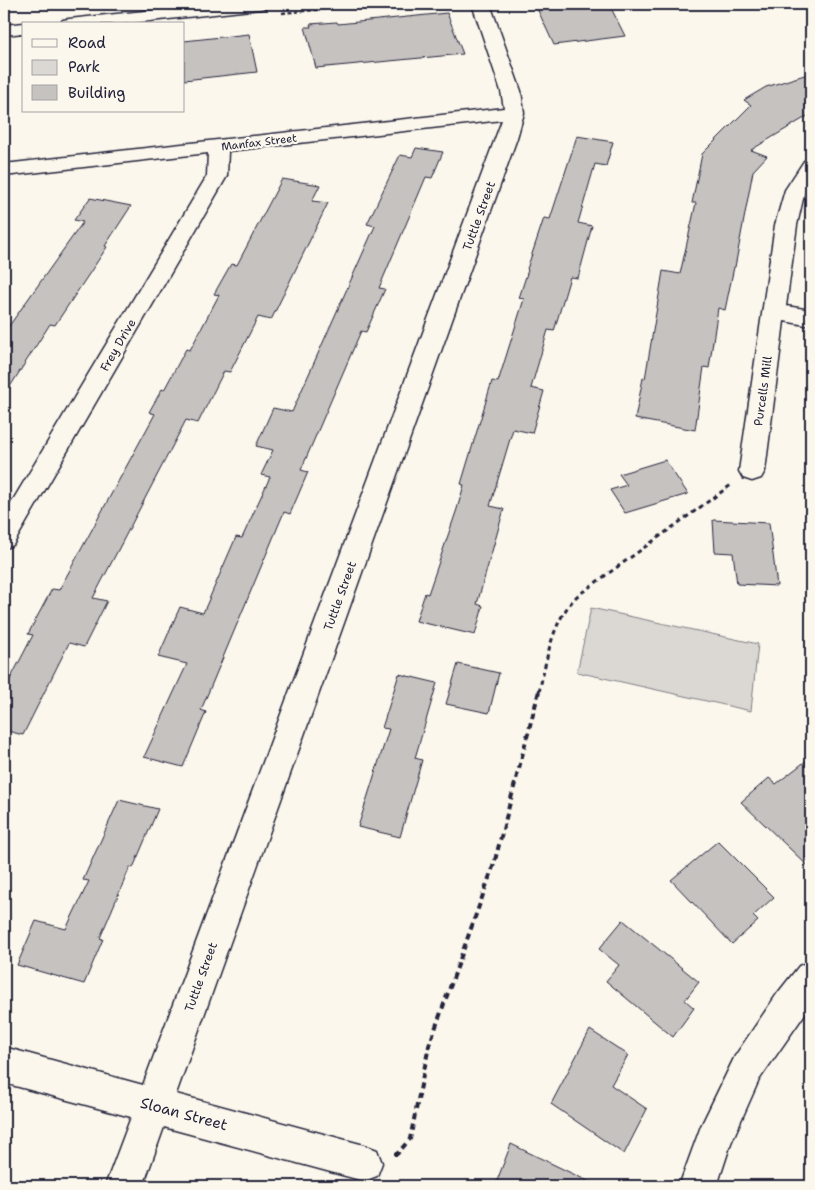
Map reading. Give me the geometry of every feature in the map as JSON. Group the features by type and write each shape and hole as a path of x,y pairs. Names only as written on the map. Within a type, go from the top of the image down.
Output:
{"street":[{"path":"78,22 126,11 260,4"},
{"name":"Tuttle Street","path":"124,1186 507,138 514,113 511,90 481,4"},
{"path":"4,30 22,28"},
{"name":"Manfax Street","path":"4,170 514,113"},
{"name":"Frey Drive","path":"4,538 217,176 218,147"},
{"name":"Purcells Mill","path":"752,471 786,225 795,190 811,165"},
{"path":"774,312 811,318"},
{"path":"698,1186 714,1139 748,1068 788,1006 811,978"},
{"name":"Sloan Street","path":"4,1065 364,1163"}],"path":[{"path":"364,1163 384,1155 397,1154 410,1139 429,1046 494,864 554,632 565,608 577,596 752,471"}],"green space":[{"path":"591,608 758,644 751,711 577,672"}],"building":[{"path":"535,4 609,4 625,36 554,45"},
{"path":"447,13 463,54 316,68 305,27 311,27 310,24 337,22 338,24"},
{"path":"249,34 257,72 185,80 185,41"},
{"path":"811,73 811,114 751,150 767,156 753,171 725,310 718,308 709,368 704,367 695,430 635,419 643,378 645,379 663,271 680,274 696,203 692,203 702,154 751,105 744,100 766,87"},
{"path":"577,136 613,142 606,166 595,164 578,223 592,226 578,278 570,277 554,331 548,330 531,388 544,391 532,433 513,429 490,506 504,509 477,604 483,606 475,635 416,621 425,593 428,594 457,509 464,485 461,484 492,381 498,382 524,299 519,298 527,269 544,218 550,219"},
{"path":"416,148 443,152 432,178 426,177 379,288 385,289 366,332 361,331 301,470 308,472 290,514 284,512 201,710 206,712 183,767 144,757 187,664 158,657 180,607 203,613 236,537 242,538 270,477 261,475 273,450 256,446 273,408 292,412 375,226 367,224 400,155 412,157"},
{"path":"282,179 320,185 312,201 328,203 271,320 258,317 230,372 224,371 198,423 186,420 93,598 107,601 84,647 69,643 23,735 4,730 4,691 33,635 28,634 52,589 59,590 155,414 149,412 162,389 164,390 186,349 190,350 219,295 214,294 231,264 237,265"},
{"path":"90,198 131,206 105,246 107,247 55,325 50,324 4,396 4,333 83,222 74,220"},
{"path":"665,460 688,494 625,513 610,490 627,485 619,474"},
{"path":"713,520 769,523 777,586 737,584 733,553 715,552"},
{"path":"458,664 499,673 489,713 446,704"},
{"path":"399,674 437,683 415,758 422,760 400,837 358,827 389,729 382,728"},
{"path":"811,757 811,869 741,802 769,778 776,784"},
{"path":"119,800 158,809 133,868 130,867 100,938 103,939 84,984 17,965 36,921 66,929 89,881 83,880"},
{"path":"718,841 774,897 753,916 758,921 732,944 671,880"},
{"path":"623,920 699,982 685,1000 694,1008 673,1037 606,981 619,965 599,949"},
{"path":"590,1030 628,1055 611,1085 647,1109 624,1154 551,1104"},
{"path":"511,1144 598,1186 495,1186"}]}
